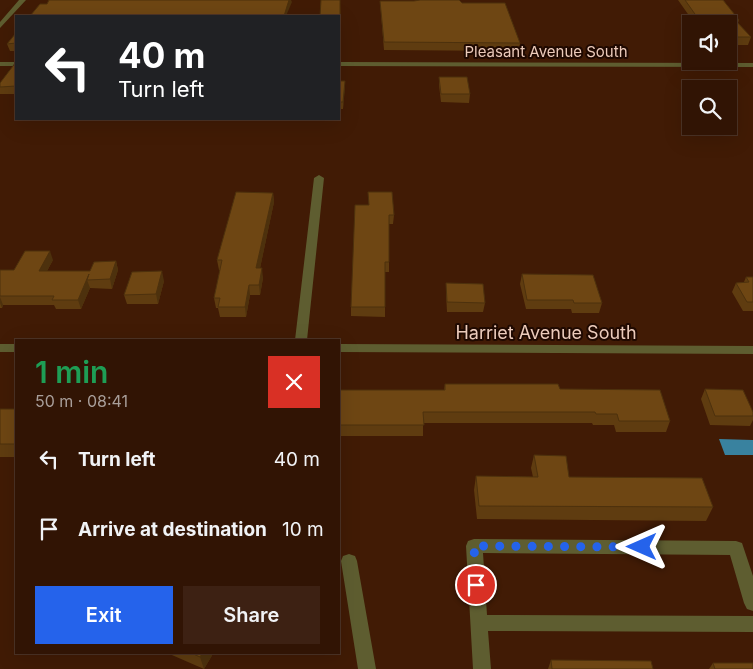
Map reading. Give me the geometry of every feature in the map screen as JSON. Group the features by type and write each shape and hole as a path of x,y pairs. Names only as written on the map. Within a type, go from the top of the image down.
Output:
{"street":[{"path":"0,26 23,0"},
{"path":"0,64 15,64"},
{"name":"Pleasant Avenue South","path":"340,64 753,65"},
{"path":"301,339 318,178"},
{"path":"0,348 15,348"},
{"name":"Harriet Avenue South","path":"340,348 753,350"},
{"path":"482,669 474,546 736,548 753,603"},
{"path":"349,561 367,669"},
{"path":"479,624 753,624"}],"water":[{"path":"719,439 753,440 753,455 725,455"}],"building":[{"path":"49,0 289,0 284,15 31,15 40,4 47,4"},
{"path":"321,0 340,0 340,15 320,15"},
{"path":"459,0 462,3 505,3 520,43 384,42 380,1"},
{"path":"685,0 723,0 735,15 696,15"},
{"path":"737,22 751,37 737,37"},
{"path":"15,34 15,43 7,44"},
{"path":"15,63 15,86 0,87 0,83"},
{"path":"439,77 467,77 470,94 441,94"},
{"path":"340,81 345,81 343,102 340,102"},
{"path":"236,192 273,193 256,268 262,268 259,285 249,285 245,307 218,307 220,298 214,298 222,260 217,260"},
{"path":"368,192 392,192 394,215 389,215 389,262 385,262 385,307 351,307 355,205 369,205"},
{"path":"25,251 50,251 39,271 90,271 94,262 116,261 110,279 87,280 89,274 78,300 52,300 54,296 0,296 0,270 14,270"},
{"path":"162,271 156,294 124,295 132,272"},
{"path":"522,274 593,275 602,303 574,303 573,300 527,300"},
{"path":"746,277 753,277 753,302 747,302 736,283 749,282"},
{"path":"446,283 483,284 485,303 447,302"},
{"path":"445,384 558,384 560,389 660,390 670,421 619,421 617,414 596,414 595,412 423,412 424,425 340,425 340,390 445,390"},
{"path":"705,389 743,390 753,416 715,416"},
{"path":"0,409 15,409 15,444 0,444"},
{"path":"534,455 566,456 569,477 702,478 713,507 479,506 476,476 538,477"},
{"path":"551,660 651,661 653,669 552,669"},
{"path":"713,663 753,663 753,669 715,669"}],"route":[{"path":"476,585 474,546 642,547"}]}
